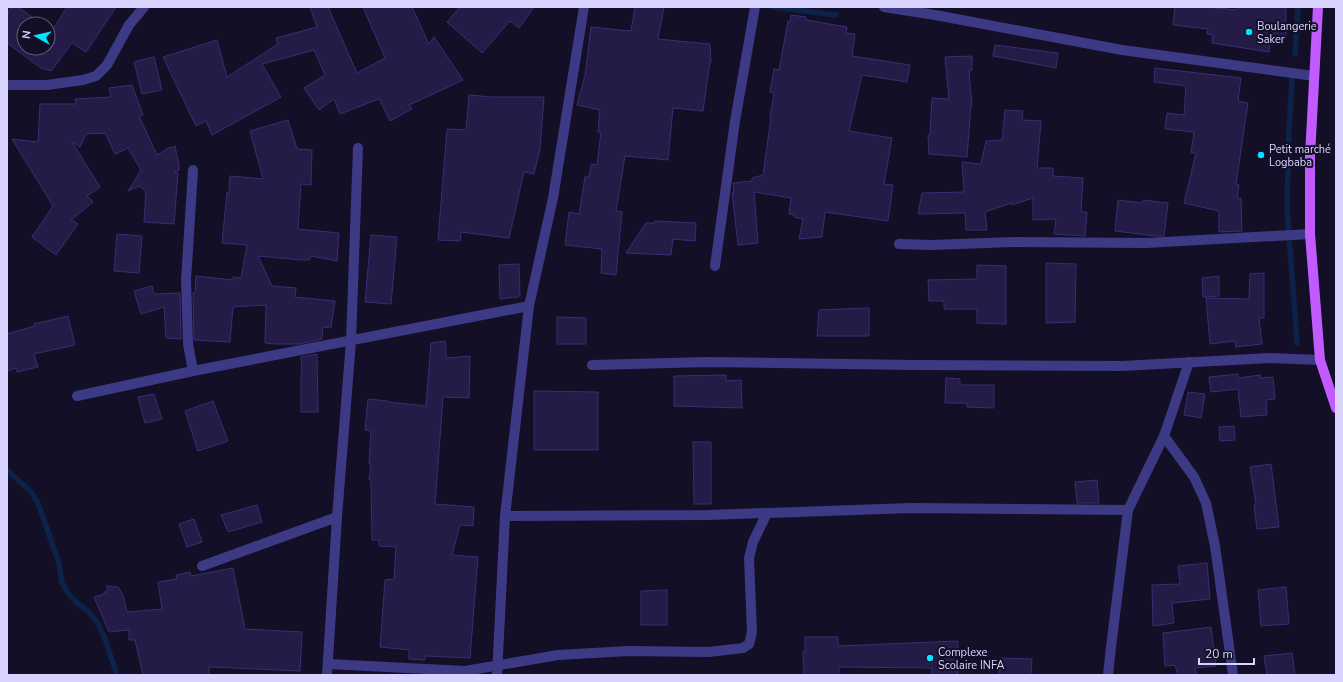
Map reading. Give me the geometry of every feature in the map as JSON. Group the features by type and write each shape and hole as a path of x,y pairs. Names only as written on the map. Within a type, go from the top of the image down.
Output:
{"main road":[{"path":"1318,7 1310,156 1310,234 1320,360 1336,408"}],"street":[{"path":"7,85 47,85 83,80 96,76 108,65 129,25 144,7"},
{"path":"498,670 505,516 529,306 552,198 584,7"},
{"path":"715,266 735,121 755,7"},
{"path":"884,7 1122,50 1314,76"},
{"path":"327,675 337,517 351,341 358,148"},
{"path":"192,170 186,280 188,344 193,371"},
{"path":"898,244 931,245 1013,242 1146,243 1310,234"},
{"path":"77,396 193,371 529,306"},
{"path":"592,365 708,362 1122,366 1270,358 1320,360"},
{"path":"1108,675 1128,510 1164,436 1189,362"},
{"path":"1164,436 1194,477 1206,503 1215,546 1233,675"},
{"path":"505,516 701,515 911,508 1128,510"},
{"path":"328,664 465,671 498,670 558,655 629,651 709,652 743,648 749,644 752,632 749,558 753,542 767,513"},
{"path":"202,566 337,517"}],"building":[{"path":"12,7 18,7 31,16 16,16 16,50 7,43 7,13"},
{"path":"67,7 116,7 86,52 72,43 51,71 41,68 25,56 56,56 56,25"},
{"path":"310,7 328,7 357,73 385,58 363,7 412,7 429,44 434,37 463,80 409,105 412,109 390,121 379,99 340,114 334,99 319,110 304,88 325,75 314,50 262,64 281,97 212,135 206,121 196,126 163,57 217,40 227,77 278,44 276,38 317,27"},
{"path":"460,7 534,7 519,28 510,21 482,53 447,22"},
{"path":"635,7 664,7 658,39 710,44 711,62 703,111 673,108 668,160 625,156 616,211 622,212 616,275 601,273 602,249 565,245 569,212 579,214 585,177 589,177 591,164 597,165 601,132 598,132 600,110 577,105 585,75 591,27 631,31"},
{"path":"1175,7 1206,7 1237,10 1238,7 1286,7 1286,38 1270,37 1269,52 1212,43 1213,35 1207,34 1208,29 1173,25"},
{"path":"791,15 806,17 806,20 847,27 846,33 855,34 852,56 910,65 907,82 862,75 849,131 892,138 884,184 893,185 888,221 825,212 822,237 799,239 803,219 789,214 791,198 754,192 758,243 738,245 732,193 734,193 733,183 752,181 752,178 763,175 774,93 770,92 774,69 779,70 788,21 790,22"},
{"path":"995,45 1058,53 1056,68 993,56"},
{"path":"972,56 972,70 969,71 972,105 967,157 929,154 928,135 930,135 932,98 949,99 945,57"},
{"path":"154,57 162,90 142,94 134,62"},
{"path":"1155,68 1241,78 1238,101 1248,103 1236,184 1239,185 1237,198 1241,198 1242,231 1219,232 1219,211 1184,203 1196,153 1191,153 1194,132 1165,129 1167,113 1184,115 1186,86 1154,82"},
{"path":"132,85 143,115 139,116 157,155 170,147 175,146 179,170 174,172 178,173 174,224 144,222 146,191 139,186 128,191 141,170 128,148 115,154 105,133 86,134 80,147 72,142 100,187 87,196 93,202 71,220 78,224 56,255 32,237 53,206 12,139 38,142 40,104 76,104 75,99 111,97 109,88"},
{"path":"469,95 492,97 544,97 540,149 534,174 524,172 509,238 461,232 460,241 438,240 447,129 466,130"},
{"path":"1005,110 1023,111 1022,120 1041,121 1037,168 1053,168 1053,176 1083,178 1081,212 1087,212 1085,236 1054,234 1056,219 1033,220 1033,198 1012,205 1011,203 985,212 987,230 966,230 965,213 918,214 922,193 964,192 962,162 981,164 986,141 1002,140"},
{"path":"288,120 297,149 312,150 311,185 301,184 298,229 339,233 337,261 311,256 309,260 301,260 258,256 272,286 296,288 295,297 335,301 331,328 323,327 322,339 300,344 265,343 266,305 233,307 230,342 194,340 193,293 195,293 196,276 234,280 233,277 241,278 247,245 222,243 230,176 263,179 250,131"},
{"path":"1118,200 1143,203 1143,200 1168,203 1164,236 1115,231"},
{"path":"655,221 696,223 695,241 673,239 671,255 626,253 646,223 655,223"},
{"path":"117,234 142,236 139,273 114,271"},
{"path":"371,235 397,237 391,304 365,302"},
{"path":"1046,263 1076,264 1075,322 1046,323"},
{"path":"519,264 520,296 500,299 499,265"},
{"path":"977,265 1006,266 1006,324 977,323 977,309 944,309 944,301 929,301 928,280 977,279"},
{"path":"1264,273 1264,318 1259,318 1262,344 1236,347 1235,341 1210,344 1206,298 1249,299 1250,274"},
{"path":"1219,276 1219,296 1203,297 1202,278"},
{"path":"152,286 154,294 180,293 181,339 166,338 164,307 141,314 134,291"},
{"path":"869,308 869,336 817,336 819,310"},
{"path":"68,316 75,345 34,354 38,367 17,372 16,368 7,371 7,334 35,326 34,324"},
{"path":"557,317 586,318 586,344 557,344"},
{"path":"445,341 446,358 470,356 469,398 443,397 435,504 474,507 473,526 460,525 452,555 478,557 470,658 425,656 425,660 409,659 409,650 380,647 385,580 394,579 396,547 379,546 379,540 372,540 371,480 369,480 371,464 369,464 371,431 365,430 368,399 426,406 431,343"},
{"path":"317,354 318,412 301,412 301,357"},
{"path":"1238,374 1238,378 1260,375 1261,378 1273,377 1275,399 1266,400 1267,415 1241,417 1238,389 1211,392 1209,377"},
{"path":"726,375 726,381 741,380 742,408 674,406 674,376"},
{"path":"946,378 960,379 960,385 994,385 994,408 967,407 967,403 945,403"},
{"path":"534,391 598,392 598,450 534,450"},
{"path":"1188,392 1205,394 1201,418 1184,415"},
{"path":"154,394 162,419 145,423 138,397"},
{"path":"213,401 228,441 198,451 185,411"},
{"path":"1234,426 1235,440 1220,441 1219,427"},
{"path":"693,442 711,442 711,504 694,504"},
{"path":"1271,464 1279,527 1257,529 1254,505 1256,504 1250,467"},
{"path":"1097,480 1099,503 1077,503 1075,482"},
{"path":"257,505 262,522 228,532 221,515"},
{"path":"194,519 202,542 187,547 179,524"},
{"path":"1207,563 1210,599 1172,603 1174,623 1153,626 1152,585 1180,584 1178,566"},
{"path":"233,568 245,629 302,632 300,671 209,667 209,675 143,675 135,640 129,640 129,630 109,632 94,597 107,592 107,586 118,587 123,595 127,612 162,609 158,582 177,579 176,575 190,572 191,576"},
{"path":"1286,587 1289,624 1261,626 1258,590"},
{"path":"667,590 667,625 641,625 641,591"},
{"path":"1211,627 1216,666 1195,668 1197,675 1178,675 1175,665 1165,666 1163,633"},
{"path":"805,637 838,637 838,646 958,641 958,675 932,675 932,668 839,667 839,675 804,675 803,652 805,652"},
{"path":"1292,653 1295,675 1267,675 1264,656"},
{"path":"1000,658 1032,659 1031,675 999,675"}],"waterway":[{"path":"773,7 836,15"},
{"path":"1295,54 1298,7"},
{"path":"1292,80 1287,208 1297,343"},
{"path":"7,470 31,492 38,503 59,563 62,583 67,592 76,602 88,611 96,620 105,639 117,675"}],"place":[{"name":"Boulangerie Saker","path":"1249,32"},
{"name":"Petit marché Logbaba","path":"1261,155"},
{"name":"Complexe Scolaire INFA","path":"930,658"}]}
